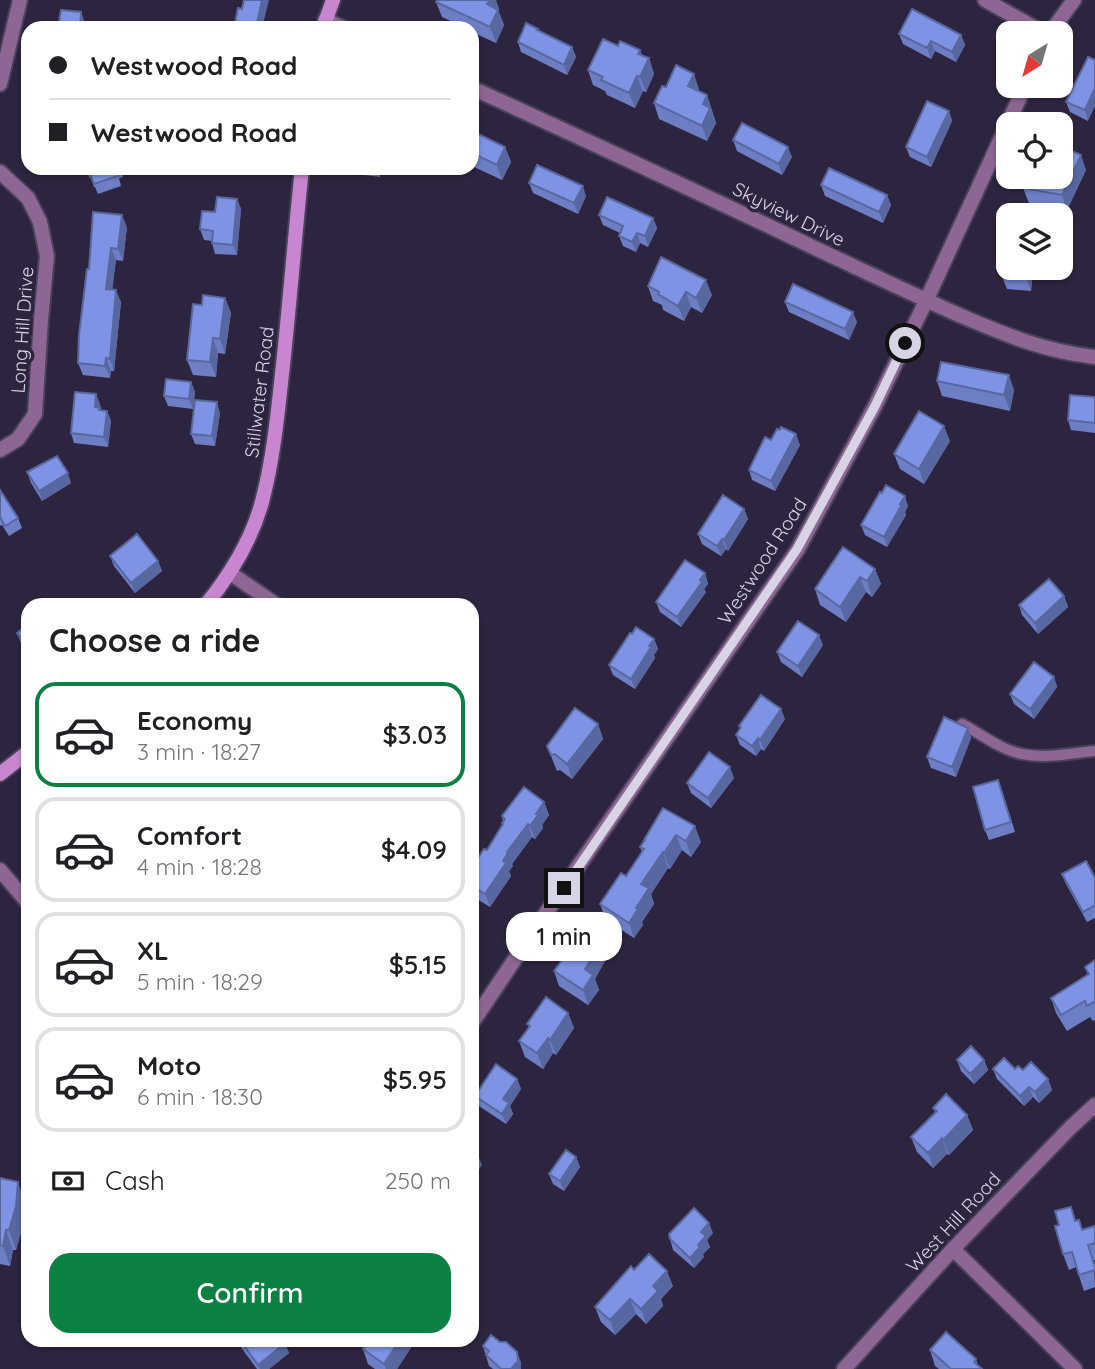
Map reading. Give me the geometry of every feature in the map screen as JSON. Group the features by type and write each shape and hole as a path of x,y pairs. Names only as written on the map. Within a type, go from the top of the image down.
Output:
{"main road":[{"path":"325,21 332,0"},
{"name":"Stillwater Road","path":"211,598 237,561 263,499 276,426 301,175"},
{"path":"0,774 21,758"}],"street":[{"path":"0,84 20,0"},
{"path":"985,0 1023,21"},
{"path":"1059,21 1074,0"},
{"name":"Skyview Drive","path":"479,91 926,301 1040,348 1095,357"},
{"name":"Westwood Road","path":"479,1013 797,549 875,406 1019,98"},
{"name":"Long Hill Drive","path":"0,172 28,198 40,222 47,256 35,414 18,439 0,450"},
{"path":"230,573 266,598"},
{"path":"0,870 21,895"},
{"name":"West Hill Road","path":"844,1369 953,1249 1095,1105"},
{"path":"953,1249 1075,1369"}],"lane":[{"path":"962,724 1020,754 1038,756 1095,751"}],"building":[{"path":"244,0 262,0 258,21 235,21 238,8 242,9"},
{"path":"490,0 487,4 498,10 490,27 436,2"},
{"path":"912,9 961,35 952,52 931,41 927,48 899,34"},
{"path":"61,10 81,12 80,21 59,21"},
{"path":"526,23 572,47 564,65 518,42"},
{"path":"603,39 618,46 620,41 640,50 638,54 649,58 629,93 601,80 603,77 588,70"},
{"path":"1088,57 1095,60 1095,88 1085,110 1066,102 1068,98 1073,98 1073,88"},
{"path":"676,65 694,74 688,86 707,95 703,104 710,108 702,126 654,103 662,86 666,87"},
{"path":"927,101 949,111 927,157 906,147"},
{"path":"742,123 788,147 779,164 733,140"},
{"path":"479,134 505,147 497,165 479,156"},
{"path":"1073,152 1081,155 1073,172"},
{"path":"537,165 583,186 574,203 529,183"},
{"path":"829,168 887,195 879,212 821,185"},
{"path":"89,175 118,176 94,184"},
{"path":"1029,189 1065,189 1062,195"},
{"path":"217,197 237,199 233,245 212,243 213,231 200,229 202,211 215,212"},
{"path":"607,197 653,218 645,236 637,233 632,242 619,236 623,226 599,215"},
{"path":"93,212 122,215 118,249 111,248 106,289 116,290 110,359 106,358 105,366 78,363"},
{"path":"661,257 706,280 696,298 686,292 678,306 648,286"},
{"path":"793,284 853,312 845,329 785,302"},
{"path":"203,295 225,298 220,339 213,338 210,362 187,360 193,304 202,305"},
{"path":"941,362 1009,375 1004,395 937,381"},
{"path":"166,379 191,382 189,399 164,396"},
{"path":"75,392 96,394 95,407 107,411 104,437 71,433"},
{"path":"1070,395 1095,397 1095,423 1068,420"},
{"path":"195,400 217,402 212,436 191,434"},
{"path":"919,411 944,426 919,469 894,454"},
{"path":"781,427 796,434 771,481 749,470 765,437 771,440"},
{"path":"57,456 68,473 39,491 27,472"},
{"path":"886,485 905,496 884,537 861,525"},
{"path":"0,490 18,518 5,526 0,517"},
{"path":"723,495 744,509 724,540 717,546 698,534"},
{"path":"137,534 158,561 131,583 110,556"},
{"path":"843,547 875,569 867,581 860,577 840,607 815,589"},
{"path":"685,560 705,573 700,580 702,582 677,617 656,602"},
{"path":"1049,579 1064,596 1035,623 1019,605"},
{"path":"798,621 819,635 798,666 777,652"},
{"path":"636,627 654,639 631,679 609,665"},
{"path":"1034,662 1054,677 1030,709 1010,694"},
{"path":"761,695 781,709 760,740 758,738 752,746 736,735 741,727 739,726"},
{"path":"575,708 598,724 567,764 555,754 551,755 547,746"},
{"path":"944,717 968,728 952,767 927,757"},
{"path":"709,752 730,767 708,798 687,783"},
{"path":"998,780 1011,822 985,830 973,787"},
{"path":"524,787 544,802 530,826 528,824 507,852 503,861 506,863 485,894 479,890 479,856 484,849 487,850 503,824 505,819 502,816"},
{"path":"663,808 695,826 686,841 676,835 641,884 649,888 629,923 600,904 621,873 626,876 644,849 640,847"},
{"path":"1086,861 1095,878 1095,905 1083,912 1062,874"},
{"path":"582,933 600,945 585,969 593,975 583,990 554,971"},
{"path":"1095,960 1095,1001 1087,1006 1085,1001 1061,1015 1051,998 1089,974 1085,967"},
{"path":"546,997 568,1013 550,1040 548,1038 537,1053 519,1041"},
{"path":"971,1046 984,1060 970,1074 957,1060"},
{"path":"1004,1058 1015,1069 1018,1066 1023,1070 1031,1062 1048,1079 1035,1092 1029,1087 1020,1096 993,1069"},
{"path":"496,1064 517,1079 503,1099 509,1103 502,1114 479,1099 479,1090"},
{"path":"946,1094 967,1115 928,1153 911,1137 937,1111 933,1108"},
{"path":"566,1150 576,1157 560,1181 549,1174"},
{"path":"0,1178 18,1182 16,1206 3,1246 0,1245"},
{"path":"1071,1207 1075,1221 1079,1220 1082,1230 1094,1226 1095,1230 1095,1243 1088,1245 1095,1270 1079,1275 1072,1252 1063,1254 1055,1226 1059,1225 1055,1211"},
{"path":"694,1208 709,1223 701,1232 706,1236 690,1258 670,1239 669,1234"},
{"path":"649,1254 667,1271 653,1286 658,1291 641,1309 630,1299 610,1320 595,1307 631,1266 634,1270"},
{"path":"946,1332 976,1359 974,1362 982,1369 951,1369 930,1350"},
{"path":"491,1335 500,1342 506,1342 517,1352 518,1361 511,1369 501,1369 486,1355 489,1351 483,1346"},
{"path":"245,1347 280,1347 258,1365"},
{"path":"364,1347 395,1347 384,1364 363,1349"}],"route":[{"path":"564,888 797,549 875,406 905,343"}]}
